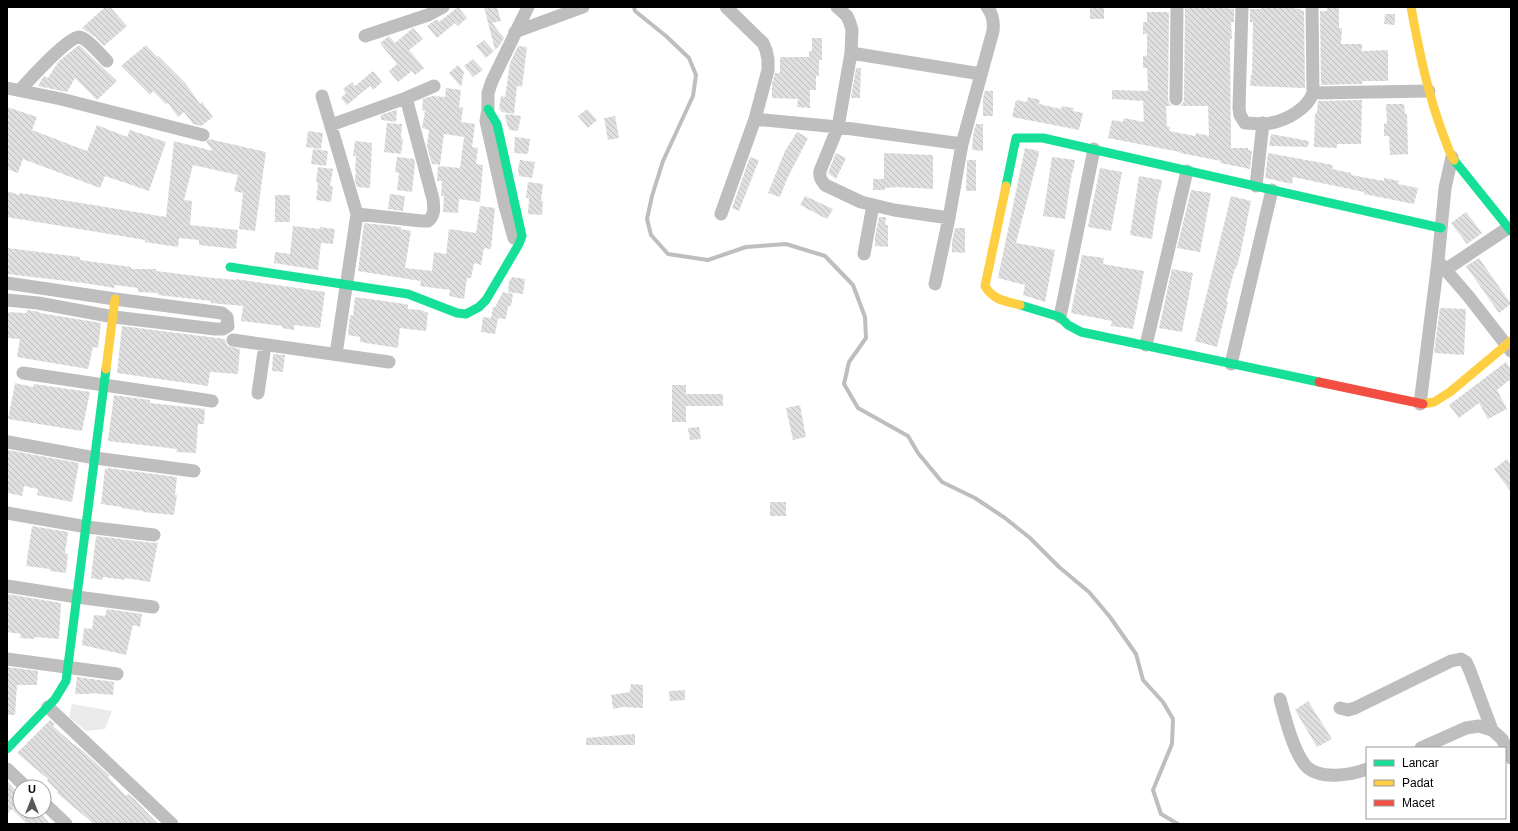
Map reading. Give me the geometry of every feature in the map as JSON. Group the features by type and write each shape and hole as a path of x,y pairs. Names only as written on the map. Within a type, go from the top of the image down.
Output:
{"street":[{"path":"365,36 428,15 442,7"},
{"path":"230,267 347,286 408,294 457,313 466,314 477,309 486,299 517,247 505,206 486,125 488,93 492,80 528,7"},
{"path":"516,32 553,12 583,7"},
{"path":"721,214 755,119 768,70 768,59 763,43 726,7"},
{"path":"837,7 847,16 850,23 852,30 851,53 838,127 820,171 822,181 825,185 861,202 894,210 949,218"},
{"path":"935,284 949,218 962,144 993,31 994,21 990,10 987,7"},
{"path":"1176,99 1177,7"},
{"path":"1242,7 1240,115 1246,123 1270,123 1280,120 1304,107 1311,98 1313,93 1312,7"},
{"path":"1411,7 1429,92 1439,124 1452,157 1510,229 1442,266"},
{"path":"13,89 74,37 80,37 85,40 107,61"},
{"path":"851,53 981,74"},
{"path":"331,125 406,98 434,86"},
{"path":"13,89 105,110 203,135"},
{"path":"1313,93 1429,92"},
{"path":"322,96 357,214 336,354"},
{"path":"357,214 422,221 428,221 433,215 434,208 406,98"},
{"path":"755,119 838,127 962,144"},
{"path":"1256,186 1262,123"},
{"path":"1441,228 1187,171 1094,148 1043,138 1016,138 985,286 989,293 995,298 1060,317 1068,325 1081,332 1420,404 1434,402 1450,392 1509,345 1442,266"},
{"path":"1060,317 1094,148"},
{"path":"1420,404 1442,266 1441,228 1445,188 1452,157"},
{"path":"1146,346 1187,171"},
{"path":"1231,364 1272,190"},
{"path":"864,254 873,204"},
{"path":"7,283 222,313 226,316 228,321 226,328 215,329 114,317 38,303 7,300"},
{"path":"7,749 59,695 64,686 68,668 87,527 114,317 115,299"},
{"path":"233,340 389,362"},
{"path":"258,393 265,345"},
{"path":"23,373 212,401"},
{"path":"8,442 95,458 194,471"},
{"path":"7,513 87,527 154,535"},
{"path":"7,586 153,607"},
{"path":"7,659 117,674"},
{"path":"1340,708 1348,710 1355,708 1451,661 1461,659 1466,662 1470,671 1492,730"},
{"path":"1280,699 1293,743 1306,766 1314,772 1336,775 1355,774 1366,769"},
{"path":"48,707 172,824"},
{"path":"1423,747 1466,728 1479,726 1492,730 1502,739 1506,747"},
{"path":"1506,747 1511,758"},
{"path":"7,769 18,779"},
{"path":"52,811 66,824"}],"shaded area":[{"path":"72,704 112,711 105,729 86,731 69,717"}],"building":[{"path":"105,7 110,7 127,26 104,46 95,37 82,28"},
{"path":"458,7 467,18 458,26 455,23 437,38 427,26 437,19 439,22"},
{"path":"484,7 497,7 501,21 492,23 504,38 495,50"},
{"path":"1090,7 1104,7 1104,19 1090,19"},
{"path":"1185,7 1225,7 1234,9 1234,22 1231,22 1232,39 1230,39 1231,148 1248,148 1248,150 1252,151 1250,169 1220,163 1221,161 1180,152 1108,138 1112,120 1123,122 1124,118 1144,122 1143,101 1112,99 1112,90 1148,91 1147,68 1143,68 1143,56 1147,56 1147,34 1143,34 1143,22 1147,22 1147,12 1169,12 1168,99 1172,106 1166,106 1167,126 1170,127 1169,131 1195,136 1196,133 1209,136 1208,106 1180,106 1184,99"},
{"path":"1261,7 1291,7 1304,11 1305,88 1250,86 1252,75 1253,22 1250,22 1250,9 1261,9"},
{"path":"1327,7 1339,7 1339,28 1342,28 1341,44 1362,44 1362,51 1388,50 1388,81 1363,81 1362,84 1321,85 1320,11 1327,11"},
{"path":"1385,14 1395,14 1395,25 1384,24"},
{"path":"413,28 423,39 409,50 424,68 415,75 412,71 398,82 389,71 397,64 380,43 389,36 395,43"},
{"path":"812,38 822,38 822,60 819,60 819,76 816,76 816,90 810,90 810,108 797,107 798,99 772,98 772,84 775,73 780,73 780,57 809,57 809,51 812,51"},
{"path":"484,40 494,51 486,58 476,46"},
{"path":"79,45 117,81 97,100 75,78 67,92 38,86 44,76 48,78 59,61"},
{"path":"146,45 186,84 200,104 202,102 213,117 201,126 193,124 184,112 178,117 168,103 166,104 153,91 150,95 121,66"},
{"path":"518,46 527,47 522,87 517,86 514,114 502,112 499,108 501,96 505,97 510,63"},
{"path":"473,59 483,70 473,77 464,66"},
{"path":"458,65 464,72 461,87 449,73"},
{"path":"856,68 861,68 860,98 851,98"},
{"path":"373,71 382,82 373,90 370,86 347,105 341,98 346,93 343,89 352,82 355,86"},
{"path":"446,88 461,90 459,107 463,108 461,122 475,124 472,147 478,148 476,164 483,165 480,202 459,199 458,213 443,212 444,196 441,196 442,181 437,181 438,166 460,168 464,137 444,134 440,165 432,164 427,146 429,130 422,128 425,111 422,110 423,99 432,96 445,97"},
{"path":"985,91 993,91 993,116 983,116 983,98"},
{"path":"1028,97 1040,100 1039,104 1061,109 1062,106 1074,108 1073,111 1083,113 1079,130 1012,117 1016,100 1027,102"},
{"path":"1362,100 1361,144 1337,144 1337,148 1314,147 1315,113 1317,113 1318,101"},
{"path":"1386,104 1404,104 1405,114 1407,114 1408,154 1390,155 1389,136 1384,136 1384,124 1387,123"},
{"path":"7,107 37,117 32,130 87,151 97,125 127,137 130,130 166,142 149,191 105,176 100,188 23,159 18,173 7,169"},
{"path":"587,109 597,120 588,128 578,116"},
{"path":"397,110 396,122 381,120 381,115"},
{"path":"506,114 521,116 518,131 509,130 505,117"},
{"path":"615,116 619,138 608,140 604,118"},
{"path":"387,123 402,124 401,138 403,139 401,154 384,152"},
{"path":"976,124 983,124 983,151 972,150 973,135"},
{"path":"308,131 323,133 321,149 306,147"},
{"path":"797,132 808,138 787,179 780,197 768,193 785,151"},
{"path":"1271,134 1309,141 1308,147 1269,146"},
{"path":"515,137 530,139 528,154 514,153"},
{"path":"209,139 266,152 255,231 239,229 243,193 234,191 238,175 193,165 184,200 192,201 190,225 238,230 236,249 199,245 199,240 179,238 178,247 7,217 7,191 19,195 20,193 166,217 174,141 213,151 206,142"},
{"path":"355,141 372,143 370,188 357,187 355,181 356,156 353,156"},
{"path":"1025,148 1039,151 1039,154 1016,243 1055,250 1045,302 1023,295 1025,285 998,278"},
{"path":"313,149 328,151 326,166 311,164"},
{"path":"836,153 846,158 836,179 828,173"},
{"path":"884,153 933,155 933,189 898,187 885,188 885,190 873,190 873,179 884,179"},
{"path":"1268,153 1333,165 1332,169 1351,173 1351,175 1384,181 1384,178 1399,181 1398,184 1418,188 1414,204 1293,177 1292,184 1265,178"},
{"path":"397,157 414,159 415,164 412,192 397,190 399,173 395,172"},
{"path":"750,157 759,160 739,211 732,208"},
{"path":"1052,157 1075,160 1065,219 1043,216"},
{"path":"520,160 535,162 532,178 519,176 518,170"},
{"path":"967,160 976,160 976,191 966,191"},
{"path":"318,167 333,169 330,186 333,187 331,202 316,200"},
{"path":"1100,168 1122,172 1111,231 1088,227"},
{"path":"1139,176 1162,180 1152,239 1130,235"},
{"path":"528,182 543,184 541,201 543,201 542,215 528,214 529,198 526,198"},
{"path":"1191,190 1211,193 1200,252 1177,248"},
{"path":"390,194 405,196 403,211 388,209"},
{"path":"275,195 290,195 290,222 275,222"},
{"path":"805,196 833,209 827,219 800,205"},
{"path":"1231,196 1251,201 1240,255 1226,302 1228,302 1217,347 1195,341"},
{"path":"480,206 495,208 491,249 484,248 481,265 474,263 471,278 467,278 464,299 449,296 450,290 420,286 421,281 358,271 364,223 401,227 401,229 411,231 405,268 432,271 434,252 446,254 449,229 476,233"},
{"path":"1466,212 1482,233 1467,244 1451,223"},
{"path":"879,217 886,217 885,225 888,225 888,247 875,246 875,237"},
{"path":"293,226 335,229 333,244 321,243 318,270 274,263 275,252 290,254"},
{"path":"955,228 965,228 965,253 952,252 952,242"},
{"path":"7,248 80,257 80,260 131,267 131,269 156,269 156,271 213,278 236,279 325,292 320,328 294,325 294,330 282,328 282,326 241,321 243,306 158,295 158,293 138,292 138,288 115,285 114,288 7,274"},
{"path":"1082,255 1104,258 1103,264 1144,271 1133,329 1111,326 1112,321 1071,313"},
{"path":"1479,258 1511,304 1499,313 1466,266"},
{"path":"1172,269 1193,273 1182,332 1159,328"},
{"path":"512,277 525,279 523,294 508,292 509,282"},
{"path":"503,292 513,294 511,306 508,306 506,319 491,318 493,308 496,306"},
{"path":"355,297 405,304 408,305 408,309 421,310 428,313 426,331 400,328 398,348 360,342 360,337 348,335 350,315 353,316"},
{"path":"1440,308 1466,309 1464,355 1434,353"},
{"path":"27,310 101,323 98,348 93,347 88,369 17,357 20,339 7,338 7,312 26,313"},
{"path":"483,317 498,319 495,334 481,332"},
{"path":"122,326 225,339 228,346 240,349 238,374 210,372 208,386 117,373"},
{"path":"273,354 285,355 283,372 272,371"},
{"path":"1506,362 1511,369 1511,379 1497,390 1507,409 1488,419 1479,403 1459,418 1449,405"},
{"path":"15,383 33,387 34,384 90,392 82,431 8,419"},
{"path":"672,385 686,385 686,394 723,394 723,406 686,406 686,422 672,422"},
{"path":"114,395 150,400 150,403 205,409 204,424 198,424 196,453 176,452 177,449 108,441"},
{"path":"800,405 806,437 793,440 786,408"},
{"path":"699,427 701,439 690,440 688,428"},
{"path":"8,450 79,463 72,502 37,495 38,489 24,486 22,496 7,493"},
{"path":"1507,459 1511,465 1511,492 1494,469"},
{"path":"108,468 177,477 175,495 177,495 174,515 143,512 101,504 105,469"},
{"path":"770,502 786,502 786,516 770,516"},
{"path":"32,526 68,532 65,553 68,554 66,573 26,566"},
{"path":"96,536 153,543 158,542 150,582 125,578 125,580 103,577 102,580 91,578"},
{"path":"7,594 61,603 59,639 35,637 34,639 20,638 21,634 7,632"},
{"path":"107,609 142,614 140,627 133,625 126,655 82,645 84,628 92,629 94,615 105,616"},
{"path":"7,667 38,671 37,685 17,685 15,715 7,715"},
{"path":"77,677 114,682 113,695 91,693 75,694"},
{"path":"631,684 643,685 643,708 623,707 613,709 611,695 630,692"},
{"path":"685,690 685,700 670,701 669,691"},
{"path":"1308,701 1332,739 1317,747 1295,710"},
{"path":"50,720 55,724 53,726 110,776 108,777 126,796 128,794 135,800 158,824 94,824 57,793 58,791 52,786 52,779 48,779 17,753"},
{"path":"635,734 635,745 586,745 586,738"},
{"path":"7,781 12,786 12,809 7,814"},
{"path":"22,819 45,819 50,824 27,824"}],"waterway":[{"path":"634,7 635,11 666,36 689,58 696,75 693,96 663,161 652,196 647,219 651,235 668,254 708,260 746,247 786,244 825,256 853,285 865,317 866,338 849,362 844,384 858,408 908,436 918,453 942,482 975,498 1005,518 1030,538 1059,567 1089,592 1110,617 1136,654 1143,680 1163,702 1173,719 1172,744 1153,790 1161,814 1178,824"}],"traffic: fast":[{"path":"230,267 408,294 457,313 466,314 479,307 486,300 519,244 522,236 497,124 488,109"},
{"path":"1006,186 1016,138 1043,138 1441,228"},
{"path":"1454,160 1511,231"},
{"path":"1020,305 1060,317 1068,325 1081,332 1319,382"},
{"path":"7,749 55,699 66,681 106,369"}],"traffic: slow":[{"path":"1411,7 1429,89 1438,121 1449,151 1454,160"},
{"path":"1006,186 985,286 988,291 996,297 1004,301 1020,305"},
{"path":"106,369 115,299"},
{"path":"1423,404 1434,402 1450,392 1511,341"}],"traffic: jam":[{"path":"1319,382 1423,404"}]}
